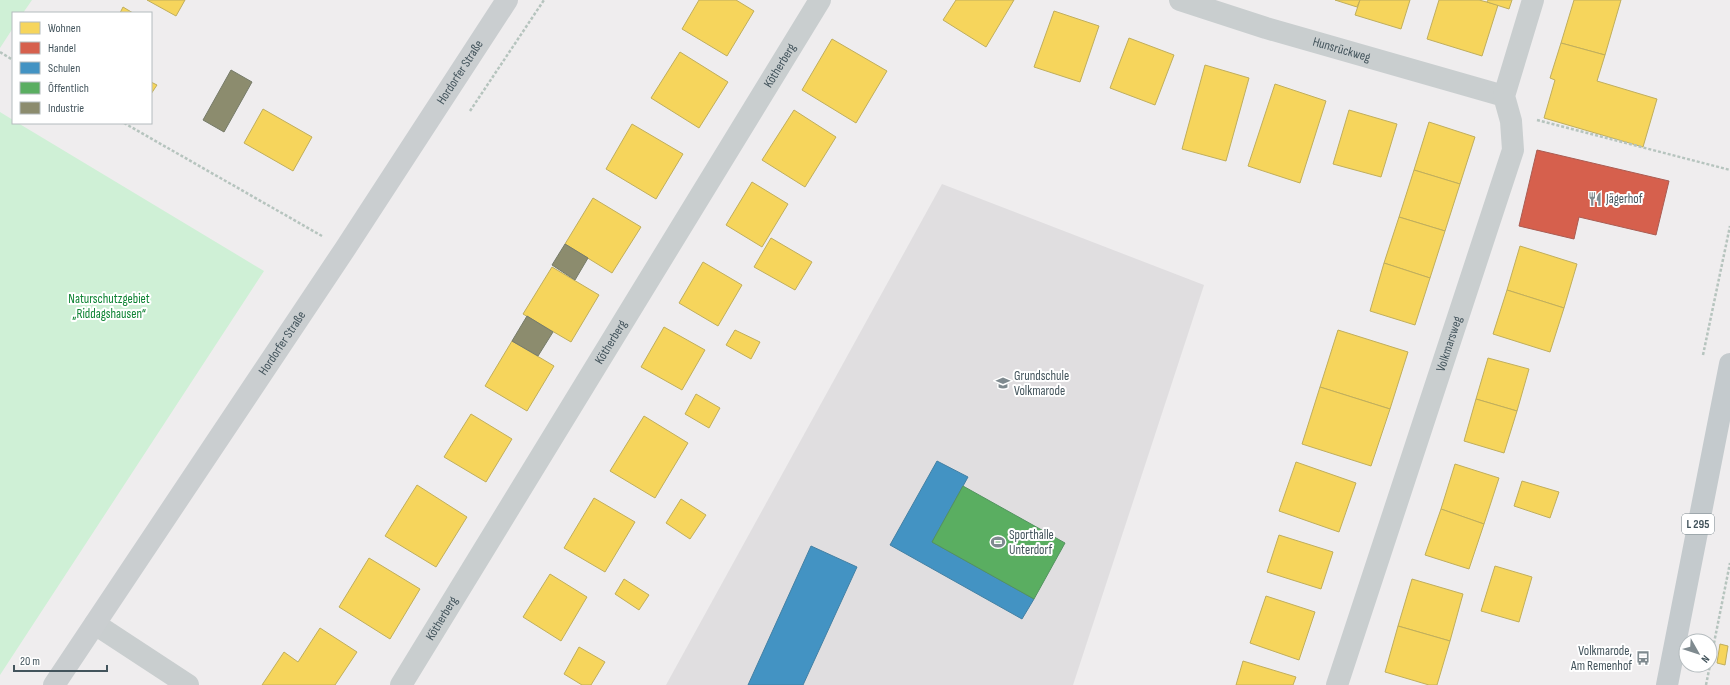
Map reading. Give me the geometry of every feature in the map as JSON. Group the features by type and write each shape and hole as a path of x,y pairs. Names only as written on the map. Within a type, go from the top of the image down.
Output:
{"main road":[{"name":"Hordorfer Straße","path":"54,685 345,249 507,0"},
{"name":"L 295","path":"1667,685 1730,364"}],"street":[{"name":"Kötherberg","path":"401,685 820,0"},
{"name":"Hunsrückweg","path":"1180,0 1266,28 1504,96"},
{"path":"1504,96 1533,0"},
{"name":"Volkmarsweg","path":"1337,685 1513,150 1511,121 1504,96"},
{"path":"95,624 188,685"}],"path":[{"path":"0,52 12,59"},
{"path":"1511,121 1536,120 1730,170"},
{"path":"126,124 345,249"},
{"path":"1716,633 1730,563"},
{"path":"1706,685 1708,673"}],"shaded area":[{"name":"Grundschule Volkmarode","path":"942,184 1204,285 1073,685 666,685"}],"green space":[{"path":"0,0 32,0 24,12 12,12 12,30 0,48"},
{"name":"Naturschutzgebiet „Riddagshausen“","path":"0,112 12,119 12,124 20,124 264,271 0,675"}],"building: Wohnen":[{"path":"147,0 185,0 176,16"},
{"path":"699,0 736,0 754,11 727,56 682,29"},
{"path":"956,0 1014,0 986,47 943,20"},
{"path":"1335,0 1360,0 1357,7"},
{"path":"1360,0 1410,0 1401,29 1355,15"},
{"path":"1439,0 1479,0 1498,5 1482,56 1427,39"},
{"path":"1488,0 1512,0 1509,9 1487,2"},
{"path":"1574,0 1621,0 1605,55 1561,43"},
{"path":"123,7 131,12 120,12"},
{"path":"1054,11 1099,26 1080,82 1034,67"},
{"path":"1129,38 1174,55 1155,105 1110,88"},
{"path":"832,39 887,71 856,123 802,90"},
{"path":"1561,43 1605,55 1597,81 1657,99 1643,147 1544,118 1555,80 1550,78"},
{"path":"680,52 728,82 699,128 651,98"},
{"path":"1205,65 1249,78 1226,161 1182,149"},
{"path":"152,82 157,85 152,92"},
{"path":"1275,84 1326,101 1300,183 1248,166"},
{"path":"263,109 312,137 293,171 244,143"},
{"path":"794,110 836,137 805,187 762,160"},
{"path":"1349,110 1397,124 1381,177 1333,164"},
{"path":"1429,122 1475,137 1460,184 1414,170"},
{"path":"632,124 683,154 656,199 606,169"},
{"path":"1414,170 1460,184 1445,231 1399,217"},
{"path":"752,182 788,204 762,247 726,225"},
{"path":"593,198 641,227 612,273 565,244"},
{"path":"1399,217 1445,231 1430,278 1384,263"},
{"path":"771,238 812,262 795,290 754,267"},
{"path":"1520,246 1577,264 1564,308 1507,290"},
{"path":"703,262 742,285 718,326 679,303"},
{"path":"1384,263 1430,278 1415,325 1370,311"},
{"path":"552,267 599,295 571,342 523,314"},
{"path":"1507,290 1564,308 1550,352 1493,334"},
{"path":"664,327 705,350 682,390 641,367"},
{"path":"735,330 760,342 751,359 726,345"},
{"path":"1338,330 1408,352 1390,409 1320,387"},
{"path":"512,341 554,366 527,411 485,386"},
{"path":"1488,358 1529,369 1517,411 1476,399"},
{"path":"1320,387 1390,409 1371,466 1302,444"},
{"path":"696,394 720,408 709,428 685,414"},
{"path":"1476,399 1517,411 1504,453 1464,441"},
{"path":"471,414 512,439 486,482 444,457"},
{"path":"644,416 688,443 655,498 610,471"},
{"path":"1296,462 1356,483 1339,532 1279,511"},
{"path":"1455,464 1499,478 1484,524 1441,509"},
{"path":"1522,481 1559,492 1550,518 1514,506"},
{"path":"417,485 467,517 436,567 385,536"},
{"path":"594,498 635,522 605,572 564,548"},
{"path":"681,499 706,515 690,539 666,523"},
{"path":"1441,509 1484,524 1469,569 1425,555"},
{"path":"1279,535 1333,552 1321,589 1267,572"},
{"path":"369,558 420,589 390,639 339,607"},
{"path":"1495,566 1532,577 1519,622 1481,611"},
{"path":"550,574 587,597 561,641 523,617"},
{"path":"624,579 649,595 639,610 615,594"},
{"path":"1412,579 1463,594 1450,641 1398,626"},
{"path":"1266,596 1315,612 1299,660 1250,643"},
{"path":"1398,626 1450,641 1437,685 1429,685 1385,672"},
{"path":"320,628 357,652 335,685 262,685 284,652 298,662"},
{"path":"1720,644 1728,646 1725,665 1718,663"},
{"path":"579,647 605,662 591,685 582,685 564,674"},
{"path":"1243,661 1296,677 1293,685 1236,685"}],"building: Handel":[{"name":"Jägerhof","path":"1537,150 1669,181 1656,235 1579,217 1574,239 1519,226"}],"building: Schulen":[{"path":"937,461 968,477 932,542 1034,599 1022,619 890,545"},
{"path":"811,546 857,567 803,685 748,685"}],"building: Öffentlich":[{"name":"Sporthalle Unterdorf","path":"963,486 1065,543 1034,599 932,542"}],"building: Industrie":[{"path":"231,70 252,82 224,132 203,120"},
{"path":"565,244 588,258 575,280 552,265"},
{"path":"527,316 553,332 538,356 512,341"}],"place":[{"name":"Jägerhof","path":"1595,199"},
{"name":"Grundschule Volkmarode","path":"1003,383"},
{"name":"Sporthalle Unterdorf","path":"998,542"},
{"name":"Volkmarode, Am Remenhof","path":"1643,658"}]}
